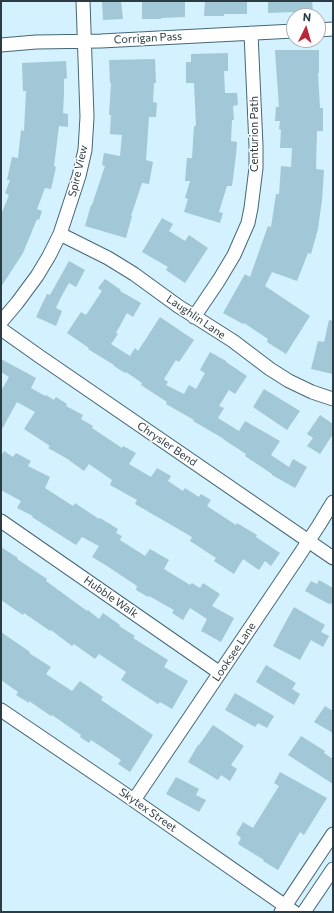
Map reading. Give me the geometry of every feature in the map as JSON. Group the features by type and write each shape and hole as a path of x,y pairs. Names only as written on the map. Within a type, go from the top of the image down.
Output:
{"street":[{"name":"Spire View","path":"1,322 17,303 49,256 60,234 79,176 85,150 87,117 83,1"},
{"name":"Corrigan Pass","path":"1,45 36,42 286,31"},
{"name":"Centurion Path","path":"194,317 234,255 248,223 256,168 251,33"},
{"name":"Laughlin Lane","path":"60,234 108,258 134,274 194,317 233,341 270,369 289,381 312,392 333,399"},
{"name":"Chrysler Bend","path":"1,329 333,558"},
{"name":"Looksee Lane","path":"134,800 309,542 333,502"},
{"name":"Hubble Walk","path":"1,521 220,672"},
{"name":"Skytex Street","path":"1,710 134,800 287,910"},
{"path":"287,910 333,834"},
{"path":"304,912 333,869"}],"building":[{"path":"102,1 121,1 123,19 103,20"},
{"path":"142,1 185,1 185,17 142,19"},
{"path":"205,1 247,1 247,14 204,16"},
{"path":"268,1 312,1 313,8 286,8 286,12 268,13"},
{"path":"275,50 319,50 318,73 320,108 323,108 323,131 317,131 316,169 324,170 322,200 318,229 311,254 308,253 297,281 272,272 265,286 310,316 286,354 267,342 268,339 244,323 243,324 223,313 245,274 250,277 268,226 271,227 276,194 279,194 281,166 291,167 292,148 280,148 280,121 275,121 276,107 279,107"},
{"path":"228,53 228,71 224,71 225,93 237,93 238,105 233,106 234,120 232,120 231,141 237,142 232,186 227,186 219,212 223,213 220,223 184,212 188,199 185,198 190,181 185,181 187,158 192,158 194,126 196,126 194,83 186,83 186,62 191,62 191,54"},
{"path":"155,59 156,83 154,83 153,102 157,103 156,117 149,117 146,160 153,162 149,184 142,183 131,216 126,238 85,226 105,166 102,165 104,153 120,156 122,135 110,134 111,115 109,115 111,83 109,60"},
{"path":"66,61 67,78 64,79 63,113 68,114 68,127 59,126 54,166 56,167 51,189 45,188 37,209 42,211 39,220 37,219 23,253 1,287 1,215 9,195 5,193 10,180 7,180 12,157 18,158 21,130 24,131 26,91 23,91 22,63"},
{"path":"162,218 173,224 169,231 185,241 189,235 208,248 185,283 166,270 168,267 142,252"},
{"path":"69,261 85,270 76,287 69,283 60,299 56,308 62,311 56,326 36,317 47,294 50,295"},
{"path":"105,279 121,290 120,291 141,303 133,317 127,313 116,333 118,334 111,344 130,356 135,348 138,351 160,317 194,340 179,362 176,360 164,379 168,382 166,385 184,394 189,385 196,389 205,373 200,370 210,352 247,376 235,394 229,390 219,406 224,408 218,418 239,431 245,421 280,441 271,455 289,467 293,459 307,467 295,488 272,475 224,439 166,404 167,402 141,385 142,383 88,349 89,348 67,333 81,312 86,315 102,291 98,288"},
{"path":"329,320 333,321 333,374 311,369 318,341 324,342"},
{"path":"1,359 36,378 31,388 54,400 56,397 67,404 66,406 83,415 81,419 93,426 92,428 122,448 123,446 136,453 129,464 151,477 157,468 171,476 168,481 183,491 185,488 199,497 201,494 211,500 207,506 236,525 237,523 257,535 256,537 280,553 271,566 265,561 259,570 243,559 234,574 214,561 216,558 190,541 192,537 135,504 137,500 110,485 112,480 89,464 84,471 66,458 48,448 50,446 24,429 35,412 17,402 1,431 1,391 9,377 1,372"},
{"path":"264,389 300,411 287,430 253,407"},
{"path":"320,415 333,424 333,434 320,454 307,446 313,438 307,434"},
{"path":"4,451 13,457 16,453 31,461 28,466 50,477 45,488 73,506 75,503 99,519 100,518 118,529 116,533 122,536 120,540 145,556 150,549 169,560 164,569 190,585 192,583 200,588 203,583 220,594 212,606 234,618 221,642 201,631 207,619 190,608 183,620 172,613 174,610 136,590 137,586 92,557 99,546 82,537 76,545 32,517 33,516 17,508 21,501 1,490 1,456"},
{"path":"1,547 47,579 46,581 87,611 88,610 99,619 103,613 120,625 119,626 135,636 133,638 168,660 164,667 188,681 172,709 160,702 158,704 121,680 126,672 99,654 95,659 74,644 72,646 51,630 50,631 24,613 23,615 1,600"},
{"path":"319,580 333,588 333,605 305,591 311,581 317,584"},
{"path":"294,607 325,625 321,632 329,636 323,647 311,640 300,660 273,646"},
{"path":"1,632 51,667 46,674 72,691 80,681 103,697 101,700 153,735 130,772 118,764 121,760 91,740 89,743 80,737 81,735 52,715 51,716 29,701 29,703 16,695 18,692 1,680"},
{"path":"266,665 296,683 292,689 300,694 294,705 256,682"},
{"path":"235,693 274,716 267,728 258,723 255,727 225,710"},
{"path":"325,706 333,711 333,733 314,722"},
{"path":"213,725 244,746 231,765 237,769 230,781 221,775 218,780 188,762 198,745"},
{"path":"301,736 325,751 324,753 333,759 333,784 288,755"},
{"path":"280,772 327,798 304,835 300,832 278,870 238,844 241,838 236,834 243,822 253,828 279,786 274,783"},
{"path":"176,777 199,789 196,795 206,800 199,812 166,794"}]}
